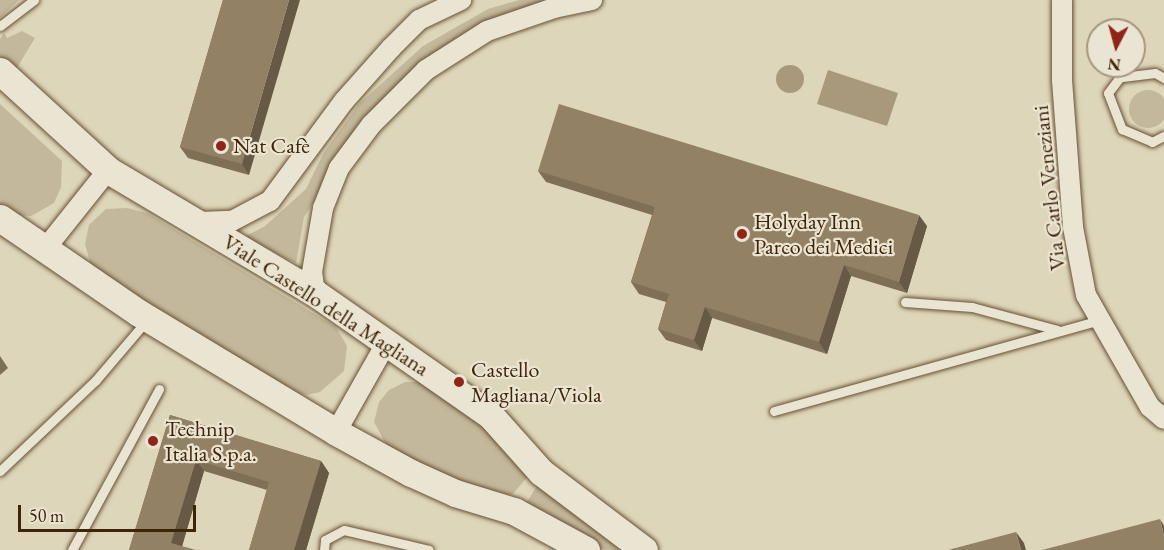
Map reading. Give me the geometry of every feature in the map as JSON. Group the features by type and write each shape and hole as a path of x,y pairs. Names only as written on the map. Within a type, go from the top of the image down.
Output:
{"street":[{"path":"199,222 232,221 270,201 344,101 391,48 419,20 461,0"},
{"path":"315,293 312,272 323,208 339,168 371,125 426,70 487,31 554,8 592,0"},
{"name":"Via Carlo Veneziani","path":"1062,0 1062,80 1073,227 1086,295 1150,407 1164,419"},
{"name":"Viale Castello della Magliana","path":"0,72 108,170 315,293 491,416 541,472 644,550"},
{"path":"45,249 108,170"},
{"path":"0,218 148,318 336,432 455,494 514,511 586,550"},
{"path":"336,432 387,342"}],"lane":[{"path":"0,26 34,0"},
{"path":"1164,78 1155,73 1120,77 1108,93 1122,129 1152,142 1164,136"},
{"path":"905,302 972,307 1059,331"},
{"path":"0,471 95,381 148,318"},
{"path":"774,411 1100,320"},
{"path":"72,550 159,389"},
{"path":"324,550 325,540 344,530 429,550"}],"shaded area":[{"path":"0,0 19,0 0,18"},
{"path":"519,0 573,0 525,13 374,111 304,217 296,263 242,238 265,226 306,189 323,154 359,104 423,46 488,9"},
{"path":"22,31 35,38 15,71 0,56 0,39 4,33 7,38"},
{"path":"790,65 800,69 804,79 800,89 790,93 780,89 776,79 780,69"},
{"path":"828,70 898,93 887,126 817,104"},
{"path":"1148,90 1161,96 1167,109 1161,122 1148,128 1135,122 1129,109 1135,96"},
{"path":"0,104 62,161 61,187 54,203 31,216 14,215 0,208"},
{"path":"127,208 147,213 336,327 347,346 344,371 320,392 307,395 290,391 102,276 90,262 85,244 89,225 106,209"},
{"path":"405,382 418,382 445,393 480,422 528,476 512,495 461,486 387,446 374,422 379,402 389,390"},
{"path":"538,484 631,550 605,550 524,507"}],"building":[{"path":"223,0 289,0 242,164 180,147"},
{"path":"559,104 919,215 899,282 844,265 819,342 705,307 694,340 658,329 669,294 631,282 655,207 538,171"},
{"path":"170,415 321,461 294,550 249,550 269,482 196,460 171,543 196,550 129,550"},
{"path":"1160,519 1164,550 1042,550"},
{"path":"1016,532 1021,550 948,550"}],"place":[{"name":"Nat Cafè","path":"221,146"},
{"name":"Holyday Inn Parco dei Medici","path":"742,234"},
{"name":"Castello Magliana/Viola","path":"459,382"},
{"name":"Technip Italia S.p.a.","path":"153,441"}]}
